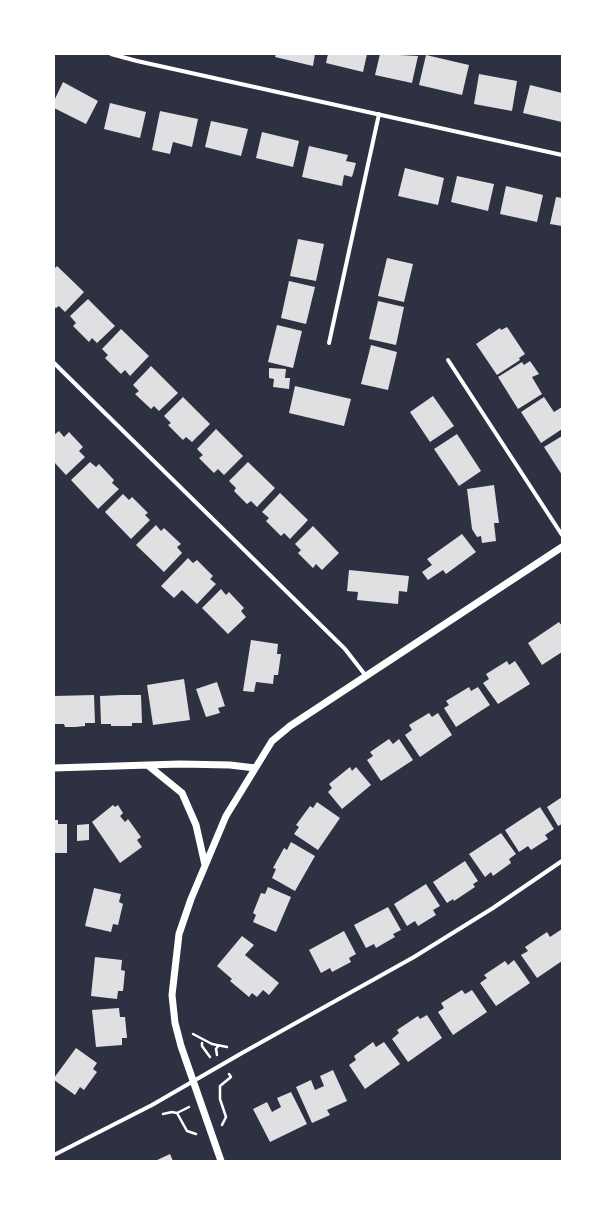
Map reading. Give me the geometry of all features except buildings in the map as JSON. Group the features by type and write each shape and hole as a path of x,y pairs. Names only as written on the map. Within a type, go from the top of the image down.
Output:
{"street":[{"path":"111,54 137,62 562,155"},
{"path":"329,343 379,114"},
{"path":"448,360 562,535"},
{"path":"54,363 345,649 366,676"},
{"path":"221,1161 193,1082 175,1024 172,995 179,934 191,899 226,816 272,741 278,736 301,718 562,546"},
{"path":"54,768 180,764 223,765 255,768"},
{"path":"150,766 182,793 196,825 205,866"},
{"path":"54,1155 152,1106 242,1053 414,957 493,908 562,861"}],"path":[{"path":"175,1024 218,1046 216,1052 218,1056"},
{"path":"202,1043 202,1046 212,1060"},
{"path":"226,1120 226,1116 220,1104 219,1095 220,1086 230,1077"},
{"path":"215,1096 219,1095"},
{"path":"177,1113 182,1110"},
{"path":"163,1114 172,1112 177,1113 183,1119 188,1131"}]}
